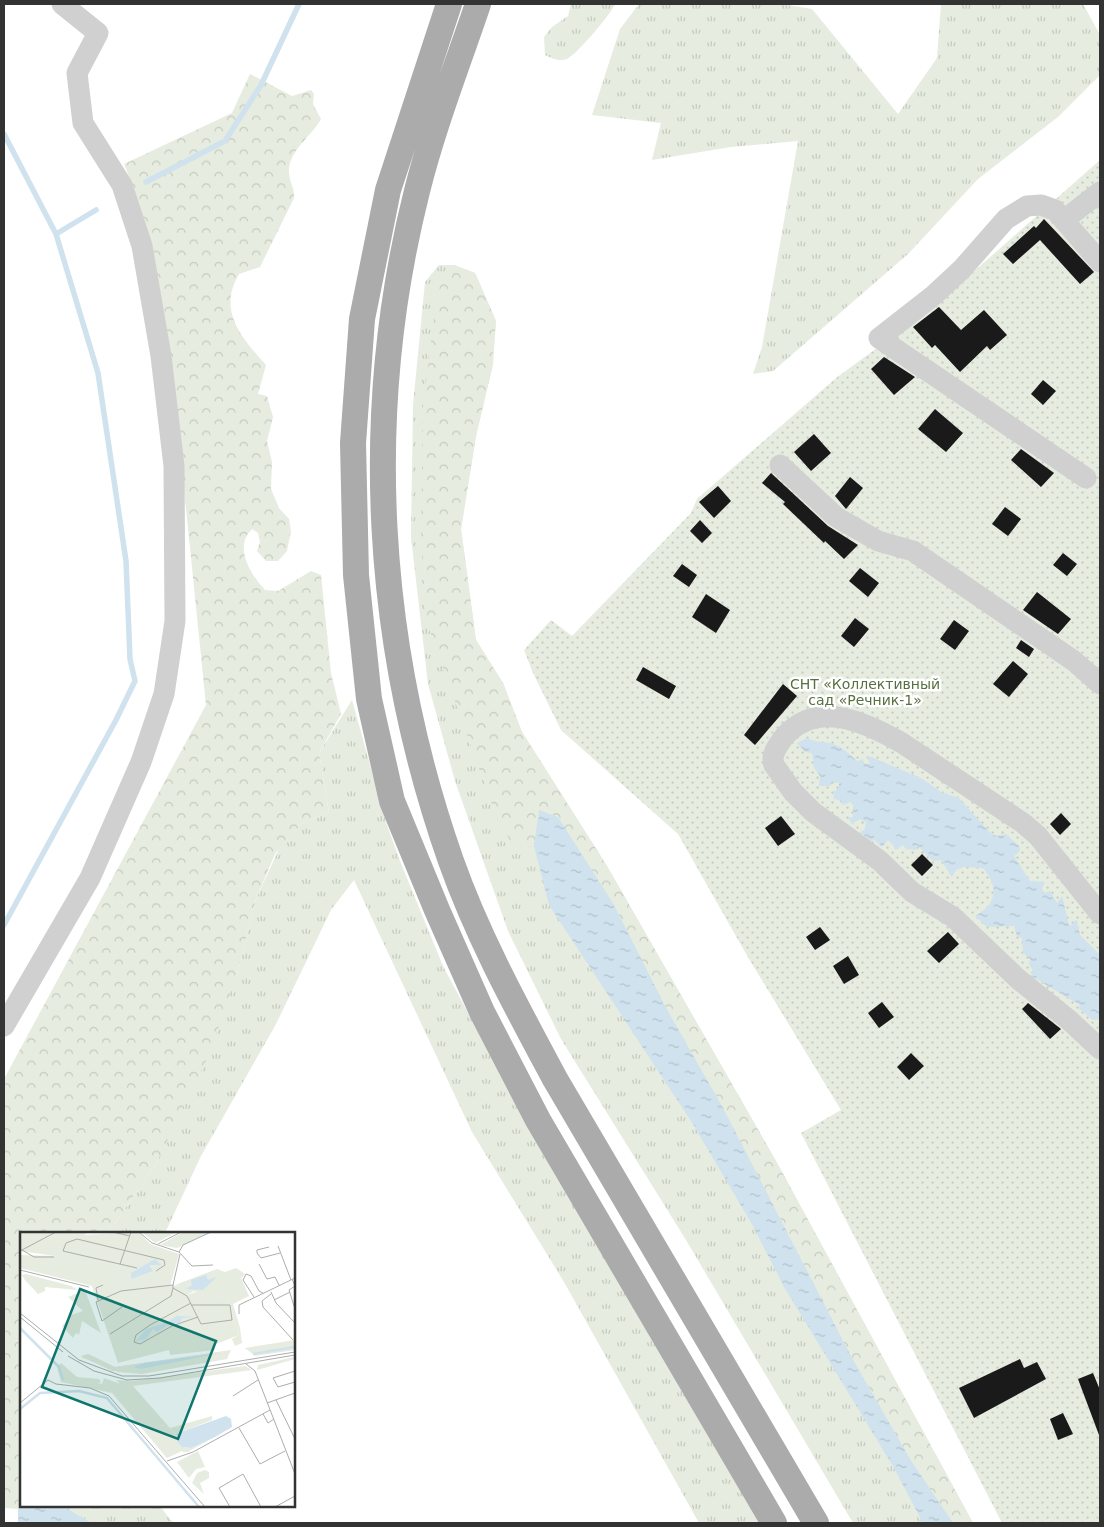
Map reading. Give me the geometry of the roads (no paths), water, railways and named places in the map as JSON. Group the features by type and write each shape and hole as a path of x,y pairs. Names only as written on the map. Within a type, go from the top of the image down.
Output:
{"main road":[{"path":"448,4 388,190 362,319 353,443 356,575 369,699 392,801 436,910 482,1012 538,1120 774,1523"},
{"path":"478,4 437,121 417,190 402,261 388,350 383,422 382,498 386,568 396,648 413,735 452,863 482,935 516,1007 560,1088 816,1523"}],"street":[{"path":"4,1026 90,878 141,762 164,694 175,621 174,466 161,356 142,246 122,185 83,123 76,73 98,34 62,4"},
{"path":"1064,220 1100,192"},
{"path":"1086,478 879,338 934,296 962,270 1006,219 1017,210 1027,206 1041,205 1055,210 1100,262"},
{"path":"780,465 836,517 878,541 913,551 1074,661 1100,684"},
{"path":"1100,914 1038,836 1023,823 886,734 849,719 820,716 795,726 776,748 772,760 774,765 805,805 880,861 912,892 953,918 1018,979 1069,1020 1100,1049"}],"water":[{"path":"807,738 838,746 857,761 863,759 863,763 870,764 867,757 869,756 921,778 941,792 959,798 991,834 997,836 1006,834 1019,846 1020,851 1014,856 1030,881 1045,882 1042,888 1043,893 1050,891 1057,903 1062,896 1069,925 1072,925 1077,920 1080,935 1100,955 1100,1019 1093,1020 1078,1008 1080,1005 1031,976 1033,971 1029,964 1030,959 1023,953 1022,938 1017,936 1014,926 987,927 975,916 988,906 993,895 992,882 983,868 964,867 956,870 952,877 941,860 933,861 917,845 916,850 906,849 903,845 895,850 888,840 882,847 873,839 872,841 866,839 864,835 858,834 865,829 866,822 860,819 852,824 848,818 853,817 853,804 850,802 843,805 839,800 834,799 833,792 839,788 839,783 834,782 830,786 819,786 820,776 814,768 812,753 805,752 797,743"},
{"path":"539,810 558,817 614,905 665,1006 723,1108 852,1358 910,1459 953,1523 923,1523 894,1468 784,1287 753,1226 691,1121 549,905 534,846"},
{"path":"21,1507 65,1507 92,1523 18,1523 18,1509"}],"waterway":[{"path":"146,182 225,141 261,85 299,4"},
{"path":"4,134 56,234 98,373 126,561 130,659 135,681 116,720 4,925"},
{"path":"56,234 96,210"}],"park label":[{"name":"СНТ «Коллективный сад «Речник-1»","path":"865,692"}]}
